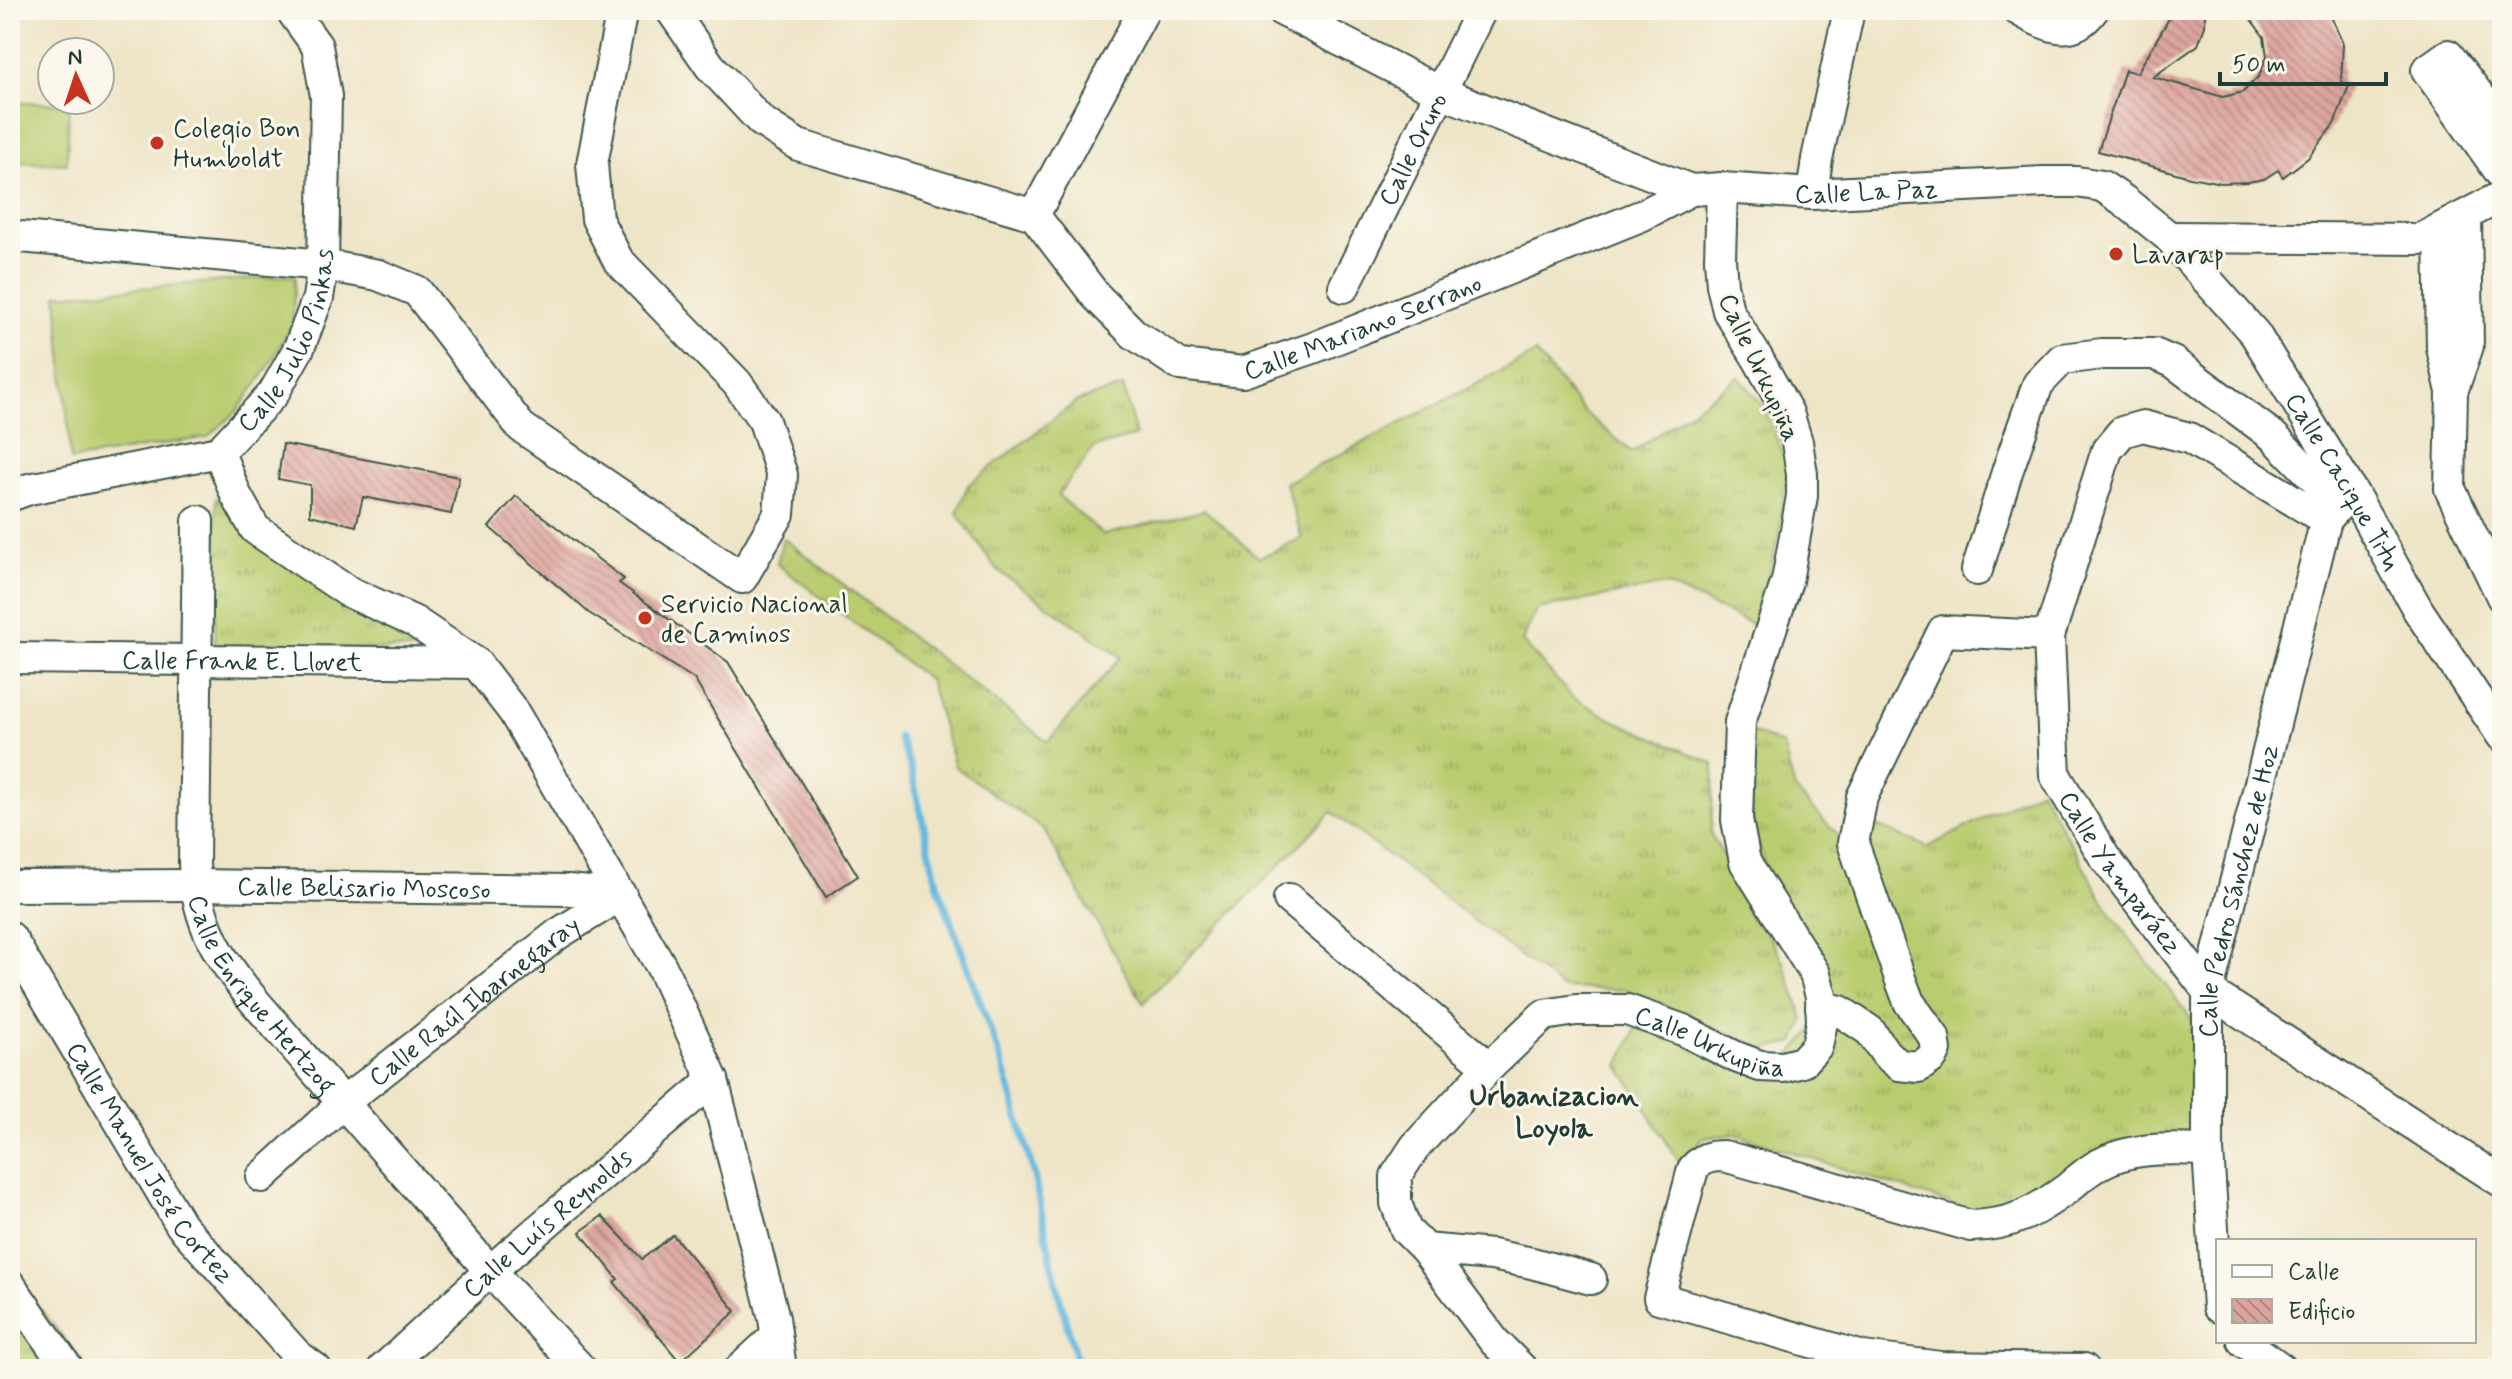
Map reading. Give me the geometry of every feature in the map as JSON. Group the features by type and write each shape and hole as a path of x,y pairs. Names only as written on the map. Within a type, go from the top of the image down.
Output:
{"street":[{"name":"Calle Julio Pinkas","path":"10,496 29,489 219,452 273,394 303,336 318,298 323,265 326,96 317,46 291,10"},
{"path":"10,236 323,265 378,275 417,291 521,427 742,578 779,514 782,475 764,421 737,383 618,260 597,219 592,164 622,10"},
{"path":"671,10 710,66 761,121 798,145 1034,215 1144,10"},
{"name":"Calle La Paz","path":"1281,10 1440,92 1691,190 1722,188 1812,194 2077,182 2102,186 2169,237"},
{"name":"Calle Oruro","path":"1344,287 1481,10"},
{"path":"1812,194 1849,10"},
{"path":"2018,10 2048,26 2062,29 2087,18 2093,10"},
{"path":"2502,125 2448,55 2427,70 2502,175"},
{"name":"Calle Urkupiña","path":"1425,1249 1406,1230 1396,1203 1396,1176 1415,1147 1489,1067 1544,1015 1576,1010 1627,1010 1683,1030 1760,1066 1783,1067 1802,1062 1817,1046 1822,1022 1815,974 1745,862 1737,820 1740,722 1787,581 1802,496 1802,474 1788,413 1728,311 1721,272 1722,188"},
{"name":"Calle Mariano Serrano","path":"1034,215 1096,296 1134,334 1180,365 1243,372 1328,342 1615,227 1691,190"},
{"path":"2169,237 2420,239 2502,196"},
{"path":"2453,222 2468,346 2452,392 2450,489 2502,597"},
{"name":"Calle Cacique Titu","path":"2169,237 2255,334 2340,506 2418,610 2502,736"},
{"path":"1977,570 2038,384 2062,359 2102,354 2154,354 2173,362 2273,436 2340,506"},
{"name":"Calle Yamparáez","path":"2340,506 2189,438 2143,426 2122,432 2107,450 2049,636 2055,775 2105,858 2208,991 2502,1182"},
{"path":"219,452 236,495 255,529 347,591 415,622 476,663 513,711 661,966 713,1080 776,1336 781,1369"},
{"name":"Calle Pedro Sánchez de Hoz","path":"2216,1276 2208,1150 2208,991 2340,506"},
{"name":"Calle Enrique Hertzog","path":"198,521 195,885 203,921 225,966 490,1271 581,1369"},
{"path":"1821,1007 1840,1011 1870,1031 1886,1054 1899,1065 1919,1067 1932,1058 1936,1050 1934,1037 1909,1002 1853,843 1862,797 1943,631 2049,636"},
{"name":"Calle Frank E. Llovet","path":"10,658 476,663"},
{"name":"Calle Belisario Moscoso","path":"10,886 568,890 621,895"},
{"name":"Calle Raúl Ibarnegaray","path":"262,1177 344,1102 558,934 621,895"},
{"path":"1289,899 1489,1067"},
{"name":"Calle Manuel José Cortez","path":"10,937 181,1225 297,1355 316,1369"},
{"name":"Calle Luís Reynolds","path":"383,1369 490,1271 713,1080"},
{"path":"2084,1369 1940,1367 1863,1357 1659,1298 1693,1169 1701,1159 1724,1156 1971,1226 1998,1226 2016,1220 2052,1199 2097,1165 2124,1154 2174,1149 2208,1150"},
{"path":"1425,1249 1492,1255 1591,1279"},
{"path":"1425,1249 1494,1341 1522,1369"},
{"path":"10,1285 68,1369"},
{"path":"740,1369 776,1336"},
{"path":"2246,1343 2282,1369"}],"green space":[{"path":"10,102 36,103 36,116 69,116 67,164 10,162"},
{"path":"295,275 292,324 268,368 237,411 208,437 71,460 57,295"},
{"path":"1536,353 1584,412 1632,452 1739,377 1763,405 1788,466 1779,536 1754,625 1666,585 1537,609 1522,641 1571,696 1611,719 1714,764 1711,834 1784,963 1804,1021 1795,1042 1764,1049 1628,990 1562,988 1332,812 1143,1003 1044,830 955,767 929,680 777,564 783,538 1048,742 1121,657 997,570 957,513 968,485 1077,401 1123,387 1136,436 1095,447 1058,495 1103,535 1205,510 1259,558 1302,538 1285,483"},
{"path":"216,498 257,540 421,641 425,650 215,646"},
{"path":"1749,731 1783,745 1795,790 1839,836 1872,824 1928,847 2040,789 2109,911 2192,1020 2195,1135 2116,1142 2026,1198 1972,1211 1736,1134 1703,1138 1681,1165 1619,1066 1638,1024 1777,1070 1835,1005 1819,947 1769,878 1754,833 1749,785"},
{"path":"10,1262 24,1289 89,1369 10,1369"}],"building":[{"path":"2174,10 2205,10 2205,26 2198,45 2153,77 2223,97 2243,92 2259,76 2267,56 2264,37 2244,10 2328,10 2343,44 2341,82 2349,86 2334,124 2308,158 2283,177 2278,170 2264,179 2221,183 2098,151 2125,70 2137,73"},
{"path":"283,444 459,477 451,514 363,497 356,526 310,515 310,485 278,479"},
{"path":"516,496 624,579 619,583 728,662 858,876 826,897 694,679 589,613 489,527"},
{"path":"602,1216 642,1259 673,1235 736,1311 680,1362 614,1282 618,1279 580,1232"}],"waterway":[{"path":"899,737 910,766 937,883 1003,1065 1033,1171 1057,1288 1079,1369"}],"place":[{"name":"Colegio Bon Humboldt","path":"157,143"},
{"name":"Lavarap","path":"2116,254"},
{"name":"Servicio Nacional de Caminos","path":"645,618"}],"district":[{"name":"Urbanizacion Loyola","path":"1554,1111"}]}
